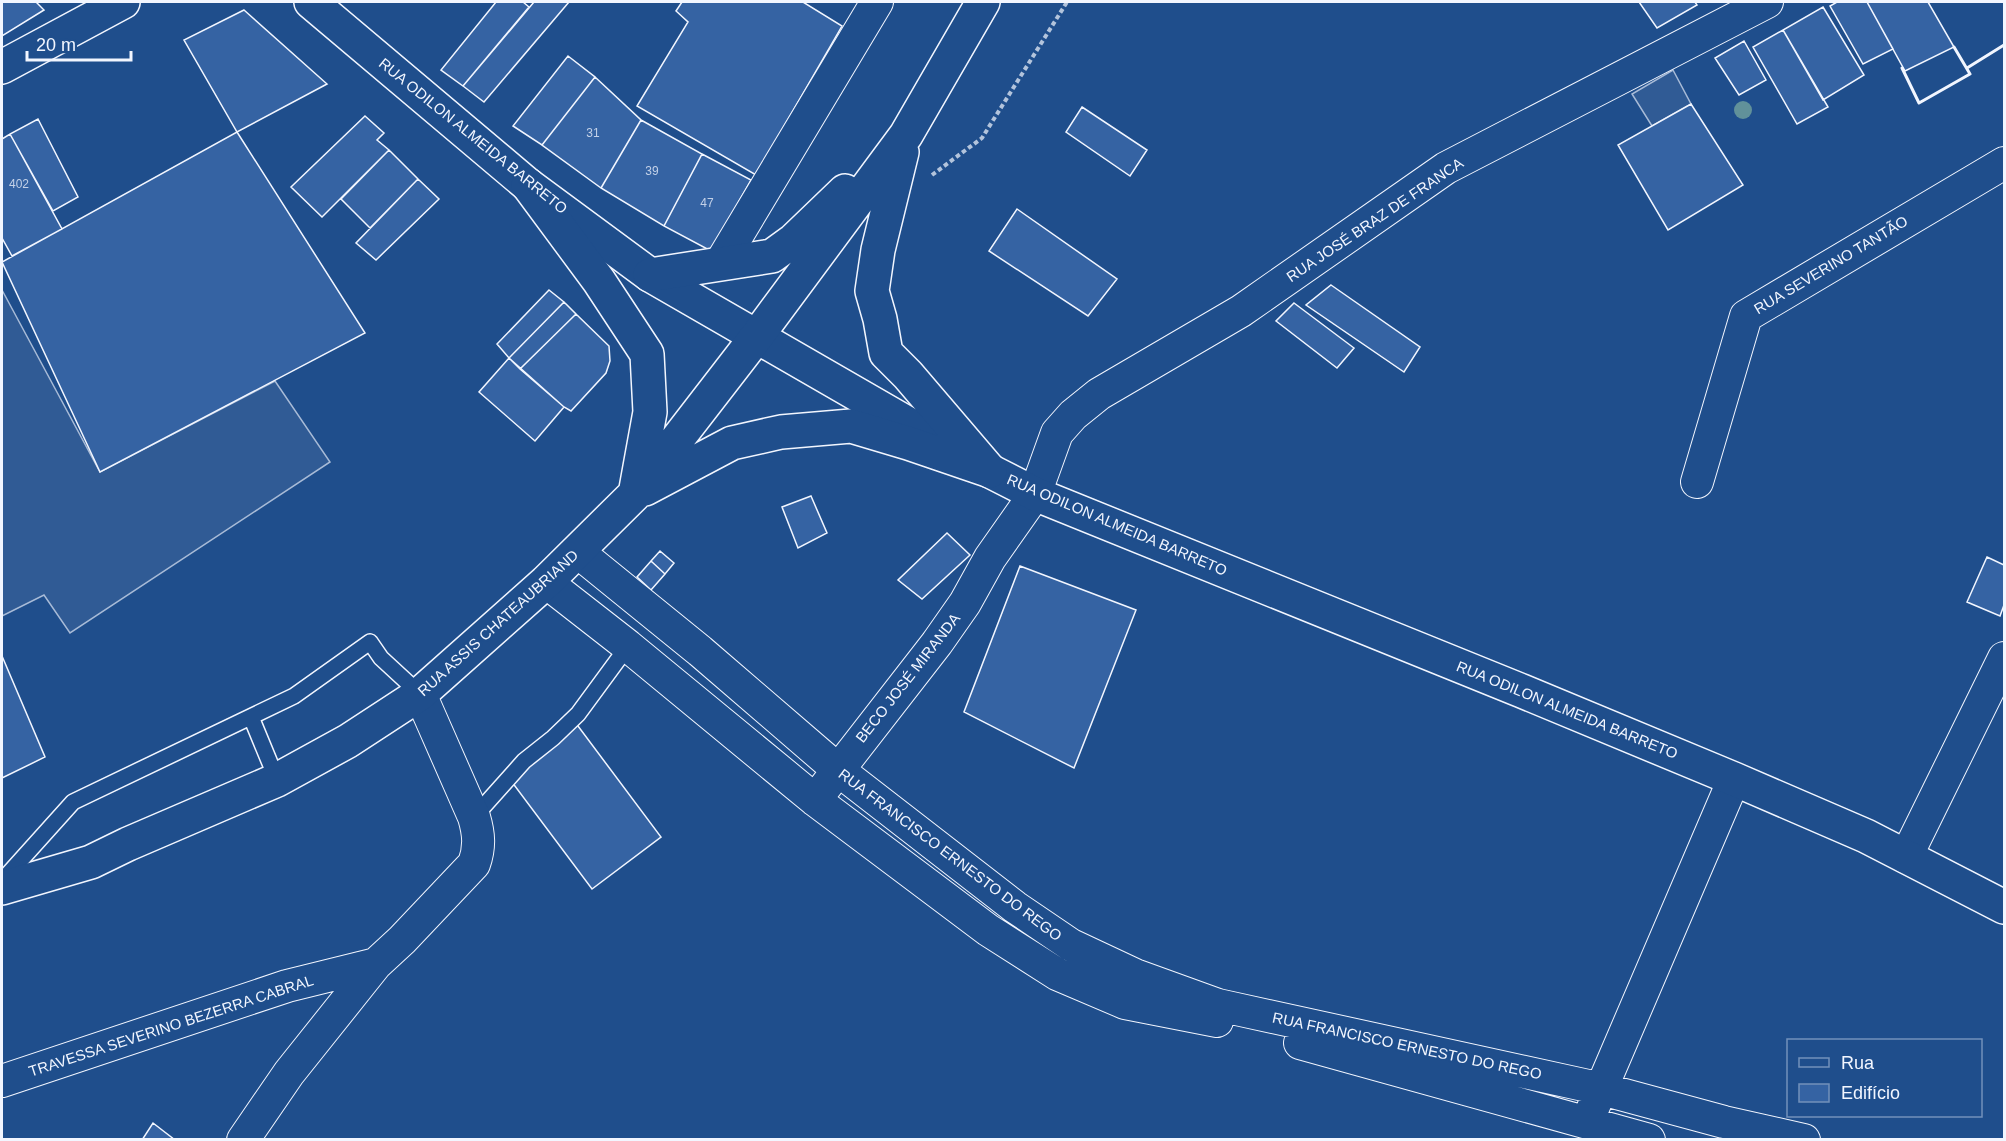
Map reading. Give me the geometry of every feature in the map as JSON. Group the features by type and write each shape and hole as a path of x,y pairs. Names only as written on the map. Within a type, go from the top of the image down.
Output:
{"main road":[{"name":"RUA ODILON ALMEIDA BARRETO","path":"311,2 528,185 650,274 990,471 1035,494 1734,779 1866,836 2004,907"},
{"path":"983,2 906,135 878,250 872,291 886,353 908,375 990,471"},
{"path":"2,67 100,6"},
{"path":"650,274 772,256 794,240 906,135"},
{"name":"RUA ASSIS CHATEAUBRIAND","path":"2,888 91,862 277,780 348,741 420,694 546,582 635,494 757,336 906,135"},
{"path":"528,185 599,281 647,354 650,412 635,494"},
{"path":"635,494 732,443 781,432 851,426 990,471"}],"street":[{"path":"720,264 877,2"},
{"name":"RUA JOSÉ BRAZ DE FRANCA","path":"1035,494 1057,434 1073,415 1099,394 1241,311 1446,168 1767,2"},
{"name":"RUA SEVERINO TANTÃO","path":"1697,482 1746,315 2004,163"},
{"name":"BECO JOSÉ MIRANDA","path":"814,800 937,643 965,603 990,558 1035,494"},
{"name":"RUA FRANCISCO ERNESTO DO REGO","path":"578,552 700,651 837,769 1015,907 1071,945 1135,975 1218,1005 1602,1089 1724,1122 1804,1140"},
{"name":"RUA FRANCISCO ERNESTO DO REGO","path":"546,582 628,646 814,800 988,930 1057,974 1125,1003 1237,1025 1650,1140"},
{"path":"1906,857 2004,657"},
{"path":"243,1140 295,1064 376,964 474,864 479,850 474,817 420,694"},
{"path":"1586,1122 1734,779"},
{"name":"TRAVESSA SEVERINO BEZERRA CABRAL","path":"2,1081 287,986 376,964"}],"lane":[{"path":"2,881 73,802 294,696 370,642 381,657 420,694"},
{"path":"474,817 524,761 578,714 628,646"},
{"path":"251,717 277,780"}],"path":[{"path":"888,207 982,138 1067,2"}],"shaded area":[{"path":"1673,70 1691,104 1652,126 1632,94"},
{"path":"2,290 100,472 275,381 330,462 70,633 44,595 2,616"}],"building":[{"path":"2,2 36,2 44,10 2,36"},
{"path":"496,2 523,2 529,7 463,86 441,70"},
{"path":"534,2 569,2 484,102 463,86"},
{"path":"682,2 803,2 842,26 756,175 637,106 688,22 676,11"},
{"path":"1639,2 1695,2 1697,5 1657,28"},
{"path":"1837,2 1867,2 1893,49 1863,64 1830,6"},
{"path":"1867,2 1928,2 1954,47 1905,71"},
{"path":"1823,7 1864,75 1823,100 1783,30"},
{"path":"244,10 327,84 237,132 184,40"},
{"path":"1783,30 1828,107 1797,124 1753,47"},
{"path":"1744,41 1766,80 1739,95 1715,58"},
{"path":"568,56 595,77 542,145 513,126"},
{"path":"595,77 641,120 601,188 542,145"},
{"path":"1691,104 1743,185 1668,230 1618,145"},
{"path":"1082,107 1147,150 1130,176 1066,132"},
{"path":"365,116 384,133 377,140 389,150 322,217 291,187"},
{"path":"38,119 78,197 53,211 10,134"},
{"path":"641,120 702,154 664,226 601,188"},
{"path":"237,132 365,333 100,472 2,262"},
{"path":"10,134 62,229 12,256 2,238 2,139"},
{"path":"389,150 418,179 370,228 341,199"},
{"path":"702,154 751,180 711,251 664,226"},
{"path":"418,179 439,199 376,260 356,243"},
{"path":"1017,209 1117,279 1088,316 989,251"},
{"path":"1331,285 1420,347 1404,372 1306,305"},
{"path":"549,290 564,302 509,358 497,344"},
{"path":"564,302 576,314 520,369 509,358"},
{"path":"1294,303 1354,348 1337,368 1276,321"},
{"path":"576,314 609,346 610,361 606,373 571,411 520,369"},
{"path":"509,358 564,407 535,441 479,392"},
{"path":"811,496 827,533 798,548 782,507"},
{"path":"947,533 970,555 922,599 898,580"},
{"path":"660,551 674,563 665,574 651,561"},
{"path":"1987,557 2004,565 2004,605 2000,616 1967,602"},
{"path":"651,561 665,574 651,590 637,577"},
{"path":"1020,566 1136,610 1074,768 964,712"},
{"path":"2,656 45,757 2,778"},
{"path":"575,722 661,837 592,889 506,774"},
{"path":"153,1123 175,1140 142,1140"}],"wall":[{"path":"1967,68 2004,45"},
{"path":"1902,68 1919,103 1970,74 1954,47"}]}
